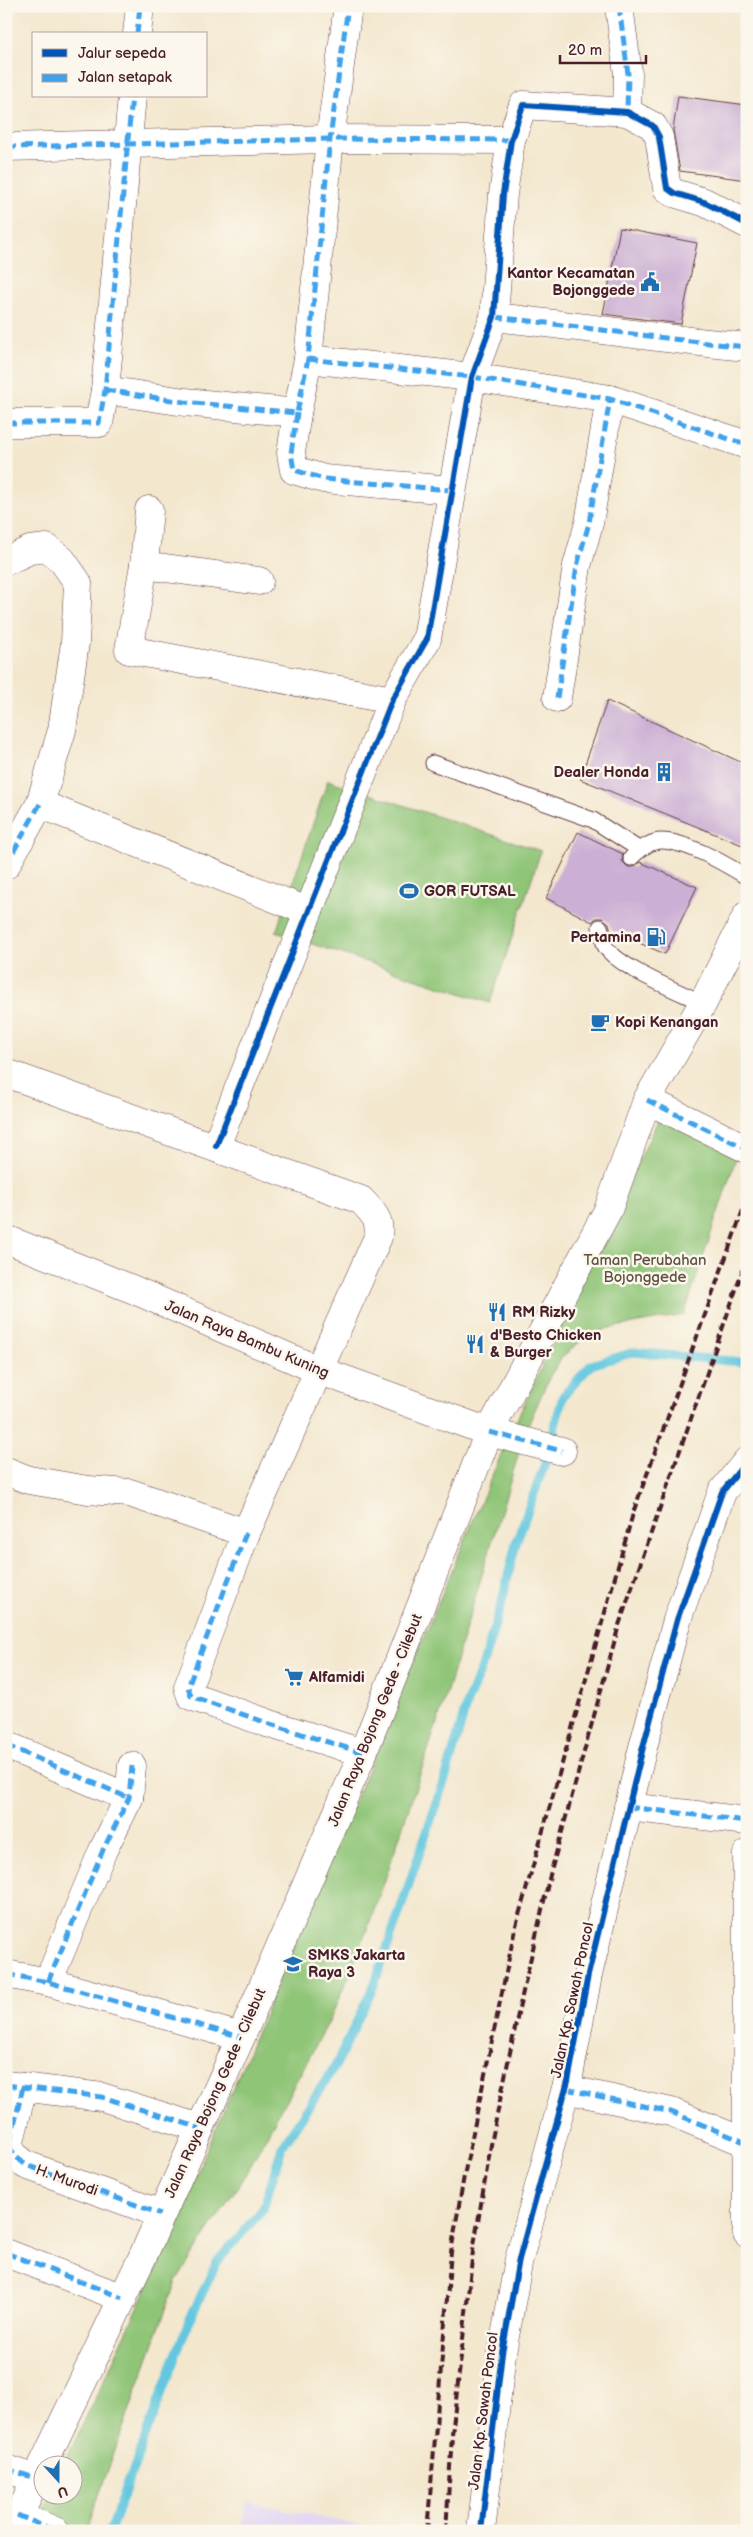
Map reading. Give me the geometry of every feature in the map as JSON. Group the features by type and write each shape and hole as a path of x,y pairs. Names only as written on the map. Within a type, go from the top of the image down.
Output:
{"street":[{"path":"137,32 140,6"},
{"path":"348,6 330,139 308,359 291,453 294,470 324,479 451,490"},
{"path":"619,6 628,74 627,112"},
{"path":"6,423 98,422 105,390 132,98"},
{"path":"216,1146 307,911 392,700 427,639 451,490 472,377 494,317 503,194 512,140 523,105 627,112 653,126 659,137 667,188 674,193 704,202 747,224"},
{"path":"6,147 128,142 330,139 512,140"},
{"path":"494,317 591,327 656,339 747,347"},
{"path":"308,359 472,377 610,399 747,445"},
{"path":"105,390 186,402 297,413"},
{"path":"557,698 577,566 589,523 610,399"},
{"path":"149,510 144,565 129,650 392,700"},
{"path":"6,561 30,550 47,548 62,560 78,583 75,643 62,730 40,804 6,865"},
{"path":"144,565 258,582"},
{"path":"40,804 307,911"},
{"name":"Jalan Raya Bojong Gede - Cilebut","path":"48,2454 123,2298 241,2037 363,1753 489,1432 608,1210 647,1100 703,1003 747,916"},
{"path":"6,1073 216,1146 361,1200 377,1216 380,1227 378,1237 246,1533 188,1687 191,1696 270,1724 363,1753"},
{"path":"647,1100 747,1149"},
{"name":"Jalan Raya Bambu Kuning","path":"6,1239 132,1289 318,1370 489,1432 562,1451"},
{"name":"Jalan Kp. Sawah Poncol","path":"481,2531 502,2353 519,2259 566,2089 588,1975 628,1807 677,1620 722,1492 747,1461"},
{"path":"6,1471 30,1480 88,1490 130,1493 246,1533"},
{"path":"6,1745 129,1798"},
{"path":"48,1982 103,1850 129,1798 132,1766"},
{"path":"628,1807 747,1822"},
{"path":"747,1856 747,2234"},
{"path":"6,1974 48,1982 241,2037"},
{"name":"H. Murodi","path":"161,2214 26,2165 15,2156 9,2146 15,2086 102,2097 200,2128"},
{"path":"566,2089 671,2112 747,2143"},
{"path":"6,2253 123,2298"},
{"path":"6,2469 32,2477"},
{"name":"Jalan Raya Bojong Gede - Cilebut","path":"14,2523 32,2486"},
{"path":"14,2523 55,2531"}],"lane":[{"path":"433,762 594,820 636,854 660,841 710,855 747,877"},
{"path":"600,927 606,946 626,964 658,982 703,1003"}],"shaded area":[{"path":"246,2501 384,2531 242,2531"}],"green space":[{"name":"GOR FUTSAL","path":"328,780 541,851 490,1003 276,932"},
{"name":"Taman Perubahan Bojonggede","path":"660,1116 736,1158 684,1315 609,1328 587,1336 563,1356 550,1376 525,1432 441,1711 384,1883 353,1967 328,2023 245,2175 176,2281 86,2531 34,2531 46,2504 82,2504 82,2454 69,2454 160,2261 505,1445"}],"building":[{"path":"678,96 747,105 747,180 680,171 673,130"},
{"name":"Kantor Kecamatan Bojonggede","path":"620,228 697,243 681,324 603,314"},
{"name":"Dealer Honda","path":"607,701 747,765 747,847 580,779"},
{"path":"578,832 623,854 622,861 628,867 634,867 640,862 697,887 665,954 611,931 609,923 602,918 596,918 592,922 546,898"}],"waterway":[{"path":"110,2531 188,2323 217,2262 263,2209 282,2147 336,2065 375,1983 447,1773 467,1703 482,1667 501,1605 516,1543 544,1466 563,1396 591,1365 634,1352 741,1362 747,1360"}],"railway":[{"path":"427,2531 451,2252 464,2176 515,1929 634,1510 747,1199"},
{"path":"446,2531 452,2435 473,2251 492,2139 519,2009 550,1875 619,1625 747,1258"}],"marked path":[{"path":"137,32 140,6"},
{"path":"105,390 185,402 297,413 308,359 330,139 348,6"},
{"path":"619,6 628,74 627,112"},
{"path":"6,423 99,423 105,390 132,98"},
{"path":"6,147 330,139 511,140"},
{"path":"494,317 747,347"},
{"path":"308,359 472,377 610,399 747,445"},
{"path":"557,698 577,566 589,523 610,399"},
{"path":"297,413 291,453 294,470 324,479 451,490"},
{"path":"6,865 40,804"},
{"path":"647,1100 747,1149"},
{"path":"489,1432 562,1451"},
{"path":"246,1533 188,1687 191,1696 270,1724 363,1753"},
{"path":"6,1745 129,1798"},
{"path":"48,1982 103,1850 129,1798 132,1766"},
{"path":"628,1807 747,1821"},
{"path":"747,1854 747,2143"},
{"path":"6,1974 48,1982 241,2037"},
{"path":"6,2085 102,2097 200,2128"},
{"path":"23,2087 9,2146 15,2156 26,2165 161,2214"},
{"path":"566,2089 671,2112 747,2143 747,2234"},
{"path":"6,2253 123,2298"},
{"path":"6,2469 32,2477"},
{"path":"17,2515 55,2531"}],"cycle path":[{"path":"216,1146 392,700 427,639 472,377 494,317 503,194 511,140 523,105 627,112 653,126 659,137 667,188 674,193 704,202 747,224"},
{"path":"481,2531 502,2353 519,2259 568,2081 588,1975 642,1751 677,1620 722,1492 747,1461"}],"place":[{"name":"Kantor Kecamatan Bojonggede","path":"650,282"},
{"name":"Dealer Honda","path":"664,772"},
{"name":"GOR FUTSAL","path":"409,891"},
{"name":"Pertamina","path":"656,937"},
{"name":"Kopi Kenangan","path":"600,1022"},
{"name":"RM Rizky","path":"497,1312"},
{"name":"d'Besto Chicken & Burger","path":"475,1344"},
{"name":"Alfamidi","path":"294,1677"},
{"name":"SMKS Jakarta Raya 3","path":"293,1964"}]}
